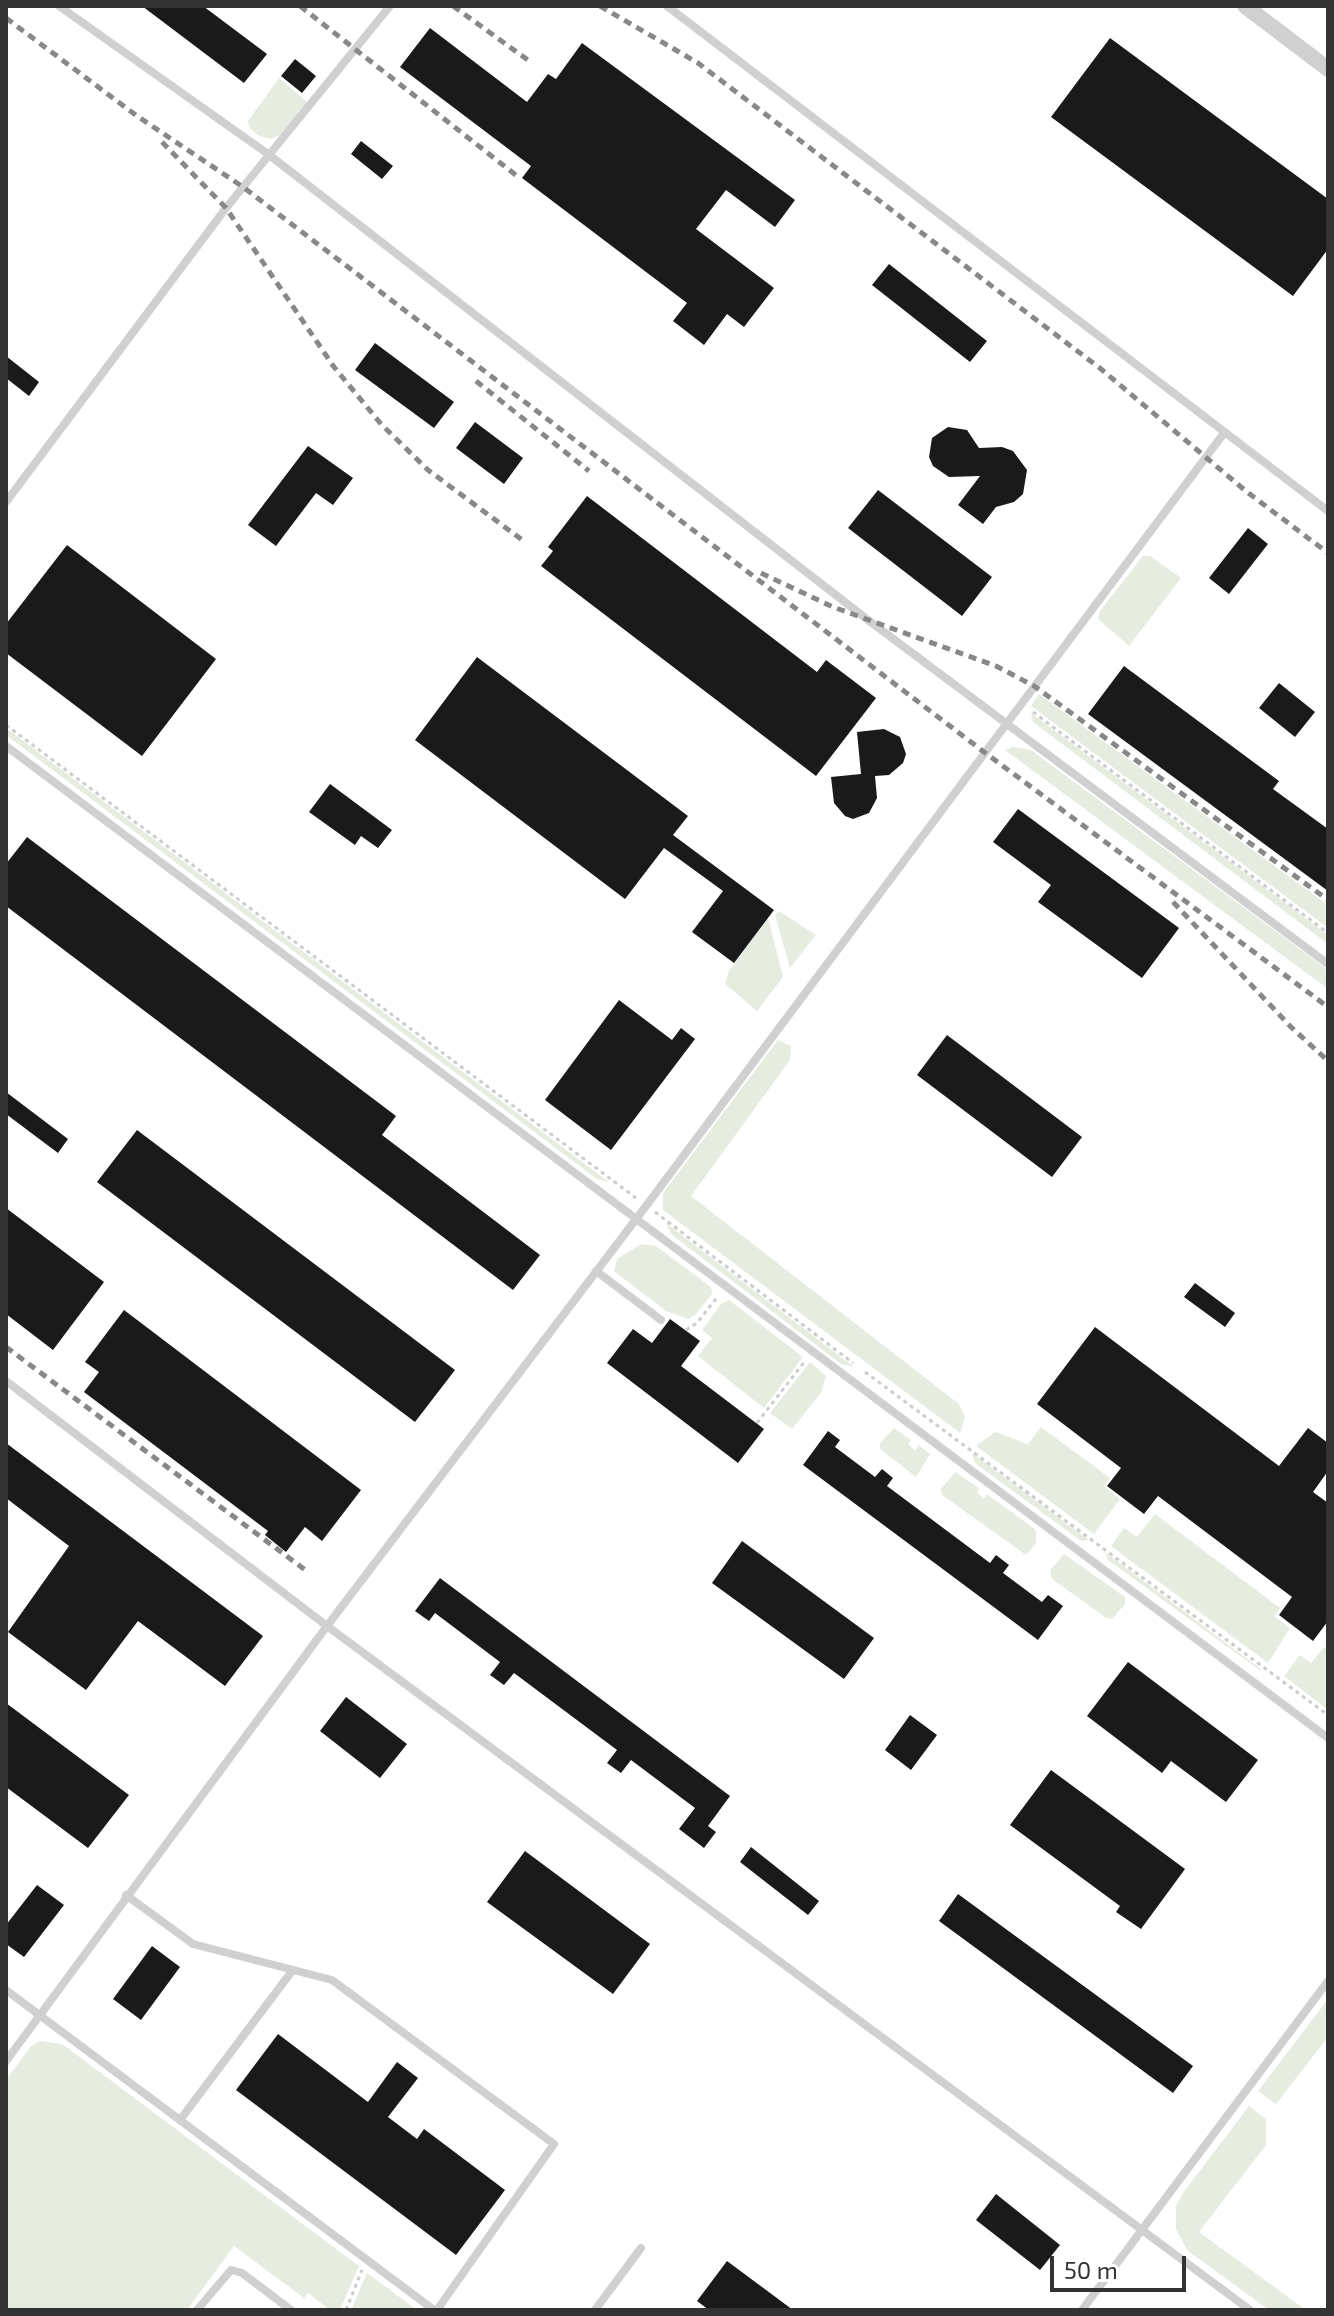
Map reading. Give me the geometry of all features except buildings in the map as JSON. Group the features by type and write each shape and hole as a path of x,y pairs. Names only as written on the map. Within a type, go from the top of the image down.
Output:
{"street":[{"path":"1245,6 1328,69"}],"lane":[{"path":"59,6 268,154 1006,724 1328,964"},
{"path":"6,502 268,154 390,6"},
{"path":"667,6 1328,511"},
{"path":"6,2061 327,1626 646,1206 1224,433"},
{"path":"6,746 1328,1738"},
{"path":"596,1271 661,1320"},
{"path":"6,1381 327,1626 1250,2310"},
{"path":"6,1990 436,2310 554,2144 332,1980 193,1944 126,1895"},
{"path":"180,2120 292,1971"},
{"path":"1082,2310 1328,1981"},
{"path":"595,2310 641,2248"},
{"path":"197,2310 231,2270 242,2273 291,2310"}],"path":[{"path":"1022,703 1328,933"},
{"path":"6,725 1328,1715"},
{"path":"686,1330 697,1323 725,1287"},
{"path":"757,1423 812,1352"},
{"path":"346,2310 366,2259"}],"shaded area":[{"path":"279,78 307,102 280,135 270,139 257,135 249,127 248,121"},
{"path":"1143,556 1150,556 1181,578 1129,646 1098,619 1100,611"},
{"path":"1039,694 1328,905 1328,928 1031,706"},
{"path":"1031,713 1328,935 1328,944 1033,722"},
{"path":"6,728 609,1182 597,1179 6,735"},
{"path":"1013,747 1031,750 1328,970 1328,989 1005,750"},
{"path":"779,911 816,935 790,968 775,915"},
{"path":"768,918 783,977 757,1011 725,984 729,971"},
{"path":"778,1040 791,1046 790,1060 691,1196 959,1404 965,1417 960,1433 663,1210 663,1193"},
{"path":"666,1223 854,1367 841,1364 671,1234"},
{"path":"641,1244 656,1246 711,1287 712,1294 696,1314 688,1319 666,1311 614,1271 617,1259"},
{"path":"729,1300 803,1357 764,1408 698,1356 712,1338 702,1330 721,1304"},
{"path":"810,1362 826,1376 821,1393 792,1429 770,1413"},
{"path":"1041,1427 1110,1478 1104,1486 1120,1499 1094,1534 976,1446 995,1432 1028,1444"},
{"path":"894,1428 911,1440 908,1444 915,1450 919,1445 930,1454 916,1477 880,1449 880,1443"},
{"path":"972,1453 1089,1540 1081,1541 975,1463"},
{"path":"955,1472 979,1488 977,1493 984,1498 987,1494 1036,1530 1036,1543 1026,1555 942,1495 941,1489"},
{"path":"1155,1514 1280,1608 1274,1616 1290,1628 1268,1663 1111,1546 1124,1528 1137,1537"},
{"path":"1105,1552 1262,1670 1108,1560"},
{"path":"1064,1554 1125,1597 1125,1604 1112,1619 1052,1579 1050,1570"},
{"path":"1324,1647 1328,1650 1328,1710 1284,1676 1300,1655 1311,1663"},
{"path":"1328,1999 1328,2037 1276,2104 1258,2091"},
{"path":"40,2041 62,2044 359,2266 340,2310 330,2310 308,2293 304,2298 234,2246 187,2310 6,2310 6,2080 31,2046"},
{"path":"1249,2106 1266,2119 1266,2145 1199,2232 1306,2310 1269,2310 1187,2250 1176,2229 1176,2206 1183,2193"},
{"path":"367,2273 417,2310 351,2310"}],"railway":[{"path":"300,6 517,176"},
{"path":"453,6 532,63"},
{"path":"600,6 698,63 1101,369 1247,492 1328,553"},
{"path":"6,18 137,116 243,187 984,752 1328,1007"},
{"path":"162,142 226,208 334,367 381,424 428,470 525,542"},
{"path":"476,381 589,471"},
{"path":"761,573 833,607 996,666 1034,686 1328,900"},
{"path":"1173,902 1291,1027 1328,1061"},
{"path":"6,1347 308,1572"}]}
